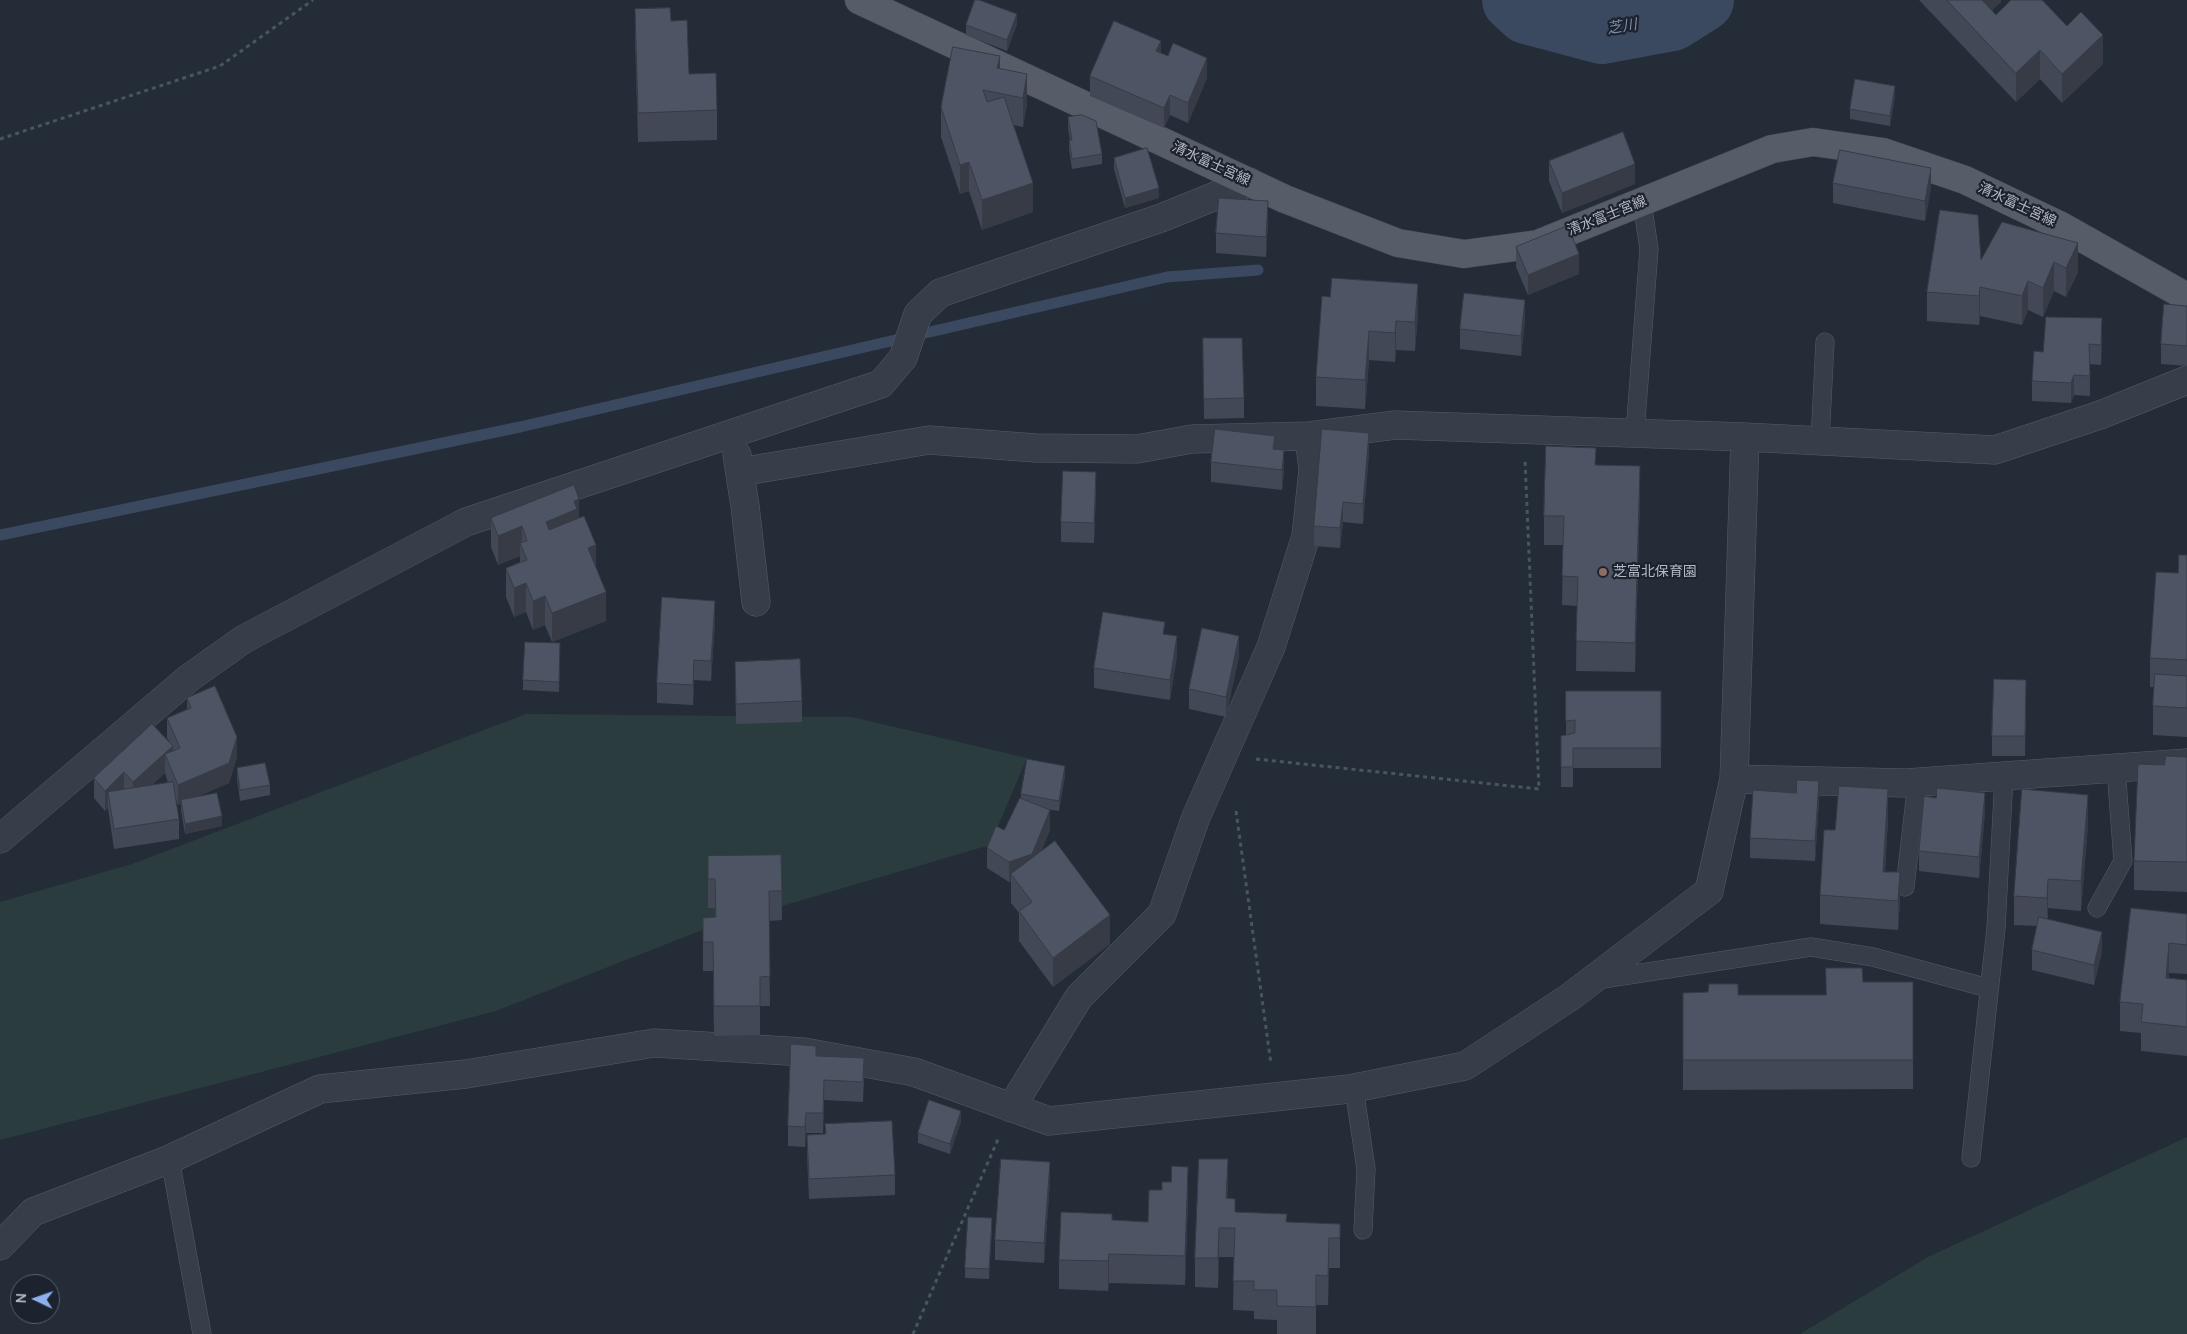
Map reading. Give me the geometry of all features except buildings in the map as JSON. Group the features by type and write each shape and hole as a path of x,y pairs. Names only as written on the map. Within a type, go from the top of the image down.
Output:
{"main road":[{"name":"清水富士宮線","path":"859,0 1285,199 1398,243 1464,254 1538,244 1772,149 1813,142 1883,152 1965,180 2044,218 2187,297"}],"street":[{"path":"0,839 189,678 244,639 466,522 881,384 903,358 918,314 940,293 1161,218 1250,182"},
{"path":"740,472 930,440 1036,448 1137,449 1192,439 1309,436 1395,425 1745,437 1995,450 2100,415 2187,380"},
{"path":"733,432 740,472 756,602"},
{"path":"1011,1108 1079,997 1162,914 1196,817 1270,647 1306,536 1313,470 1309,436"},
{"path":"0,1246 33,1212 170,1159 320,1089 466,1074 654,1043 804,1052 914,1072 1048,1122 1354,1088 1465,1066 1591,981 1709,891 1734,779 1745,437"},
{"path":"1734,779 1917,782 2187,763"}],"lane":[{"path":"1635,433 1649,249 1642,202"},
{"path":"1820,441 1825,342"},
{"path":"2097,908 2123,861 2116,768"},
{"path":"1971,1158 1996,928 2004,776"},
{"path":"1905,887 1917,782"},
{"path":"1591,981 1812,947 1874,958 1988,988"},
{"path":"1354,1088 1366,1169 1363,1230"},
{"path":"170,1159 202,1334"}],"path":[{"path":"0,139 220,66 313,0"},
{"path":"1223,755 1539,790 1523,428"},
{"path":"1209,787 1233,790 1276,1097"},
{"path":"914,1334 1011,1108"}],"shaded area":[{"path":"526,714 852,717 1027,758 990,845 710,927 496,1011 0,1140 0,902 132,864"},
{"path":"2187,1137 2187,1334 1800,1334 1928,1257"}],"waterway":[{"name":"芝川","path":"1514,0 1527,12 1602,32 1672,19 1702,0"},
{"path":"0,535 520,427 1167,277 1258,270"}],"place":[{"name":"芝富北保育園","path":"1603,572"}]}
